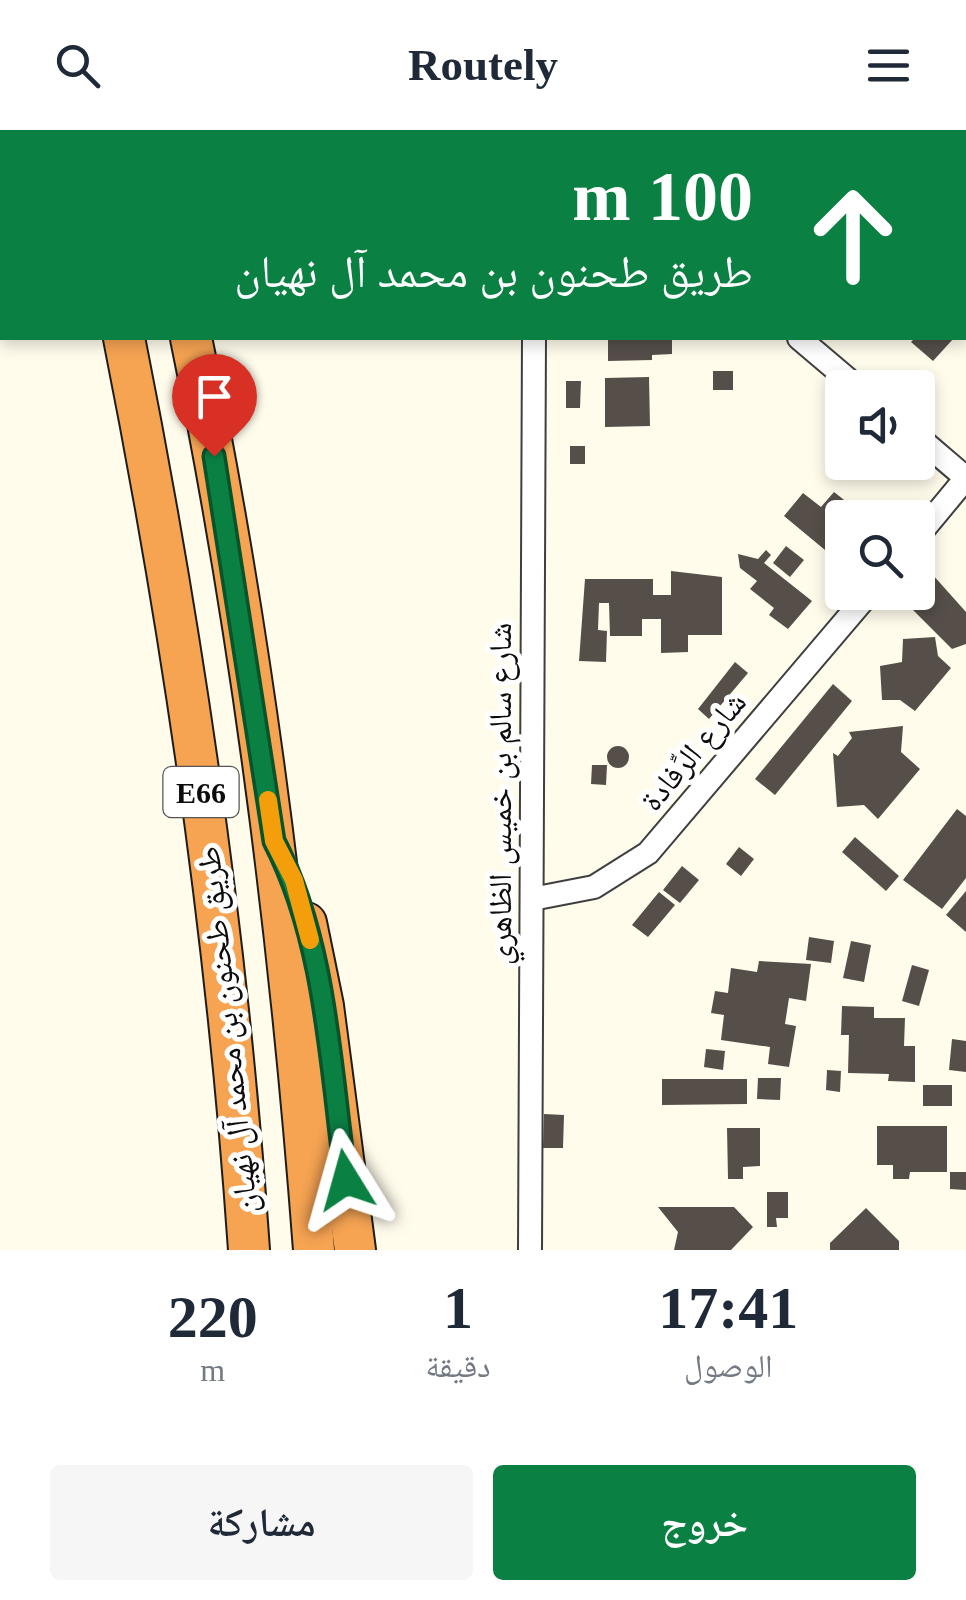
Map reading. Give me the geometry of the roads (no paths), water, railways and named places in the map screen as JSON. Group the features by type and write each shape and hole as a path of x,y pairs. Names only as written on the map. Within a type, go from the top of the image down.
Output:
{"highway":[{"name":"طريق طحنون بن محمد آل نهيان","path":"124,340 171,586 205,818 236,1082 249,1250"},
{"name":"طريق طحنون بن محمد آل نهيان","path":"190,340 240,604 274,841 314,1250"},
{"path":"274,841 294,880 316,964 355,1250"}],"street":[{"name":"شارع سالم بن خميس الظاهري","path":"530,1250 534,340"},
{"path":"801,340 837,370"},
{"path":"935,452 966,478 935,515"},
{"name":"شارع الرِّفادة","path":"532,899 594,886 648,853 855,610"}]}
